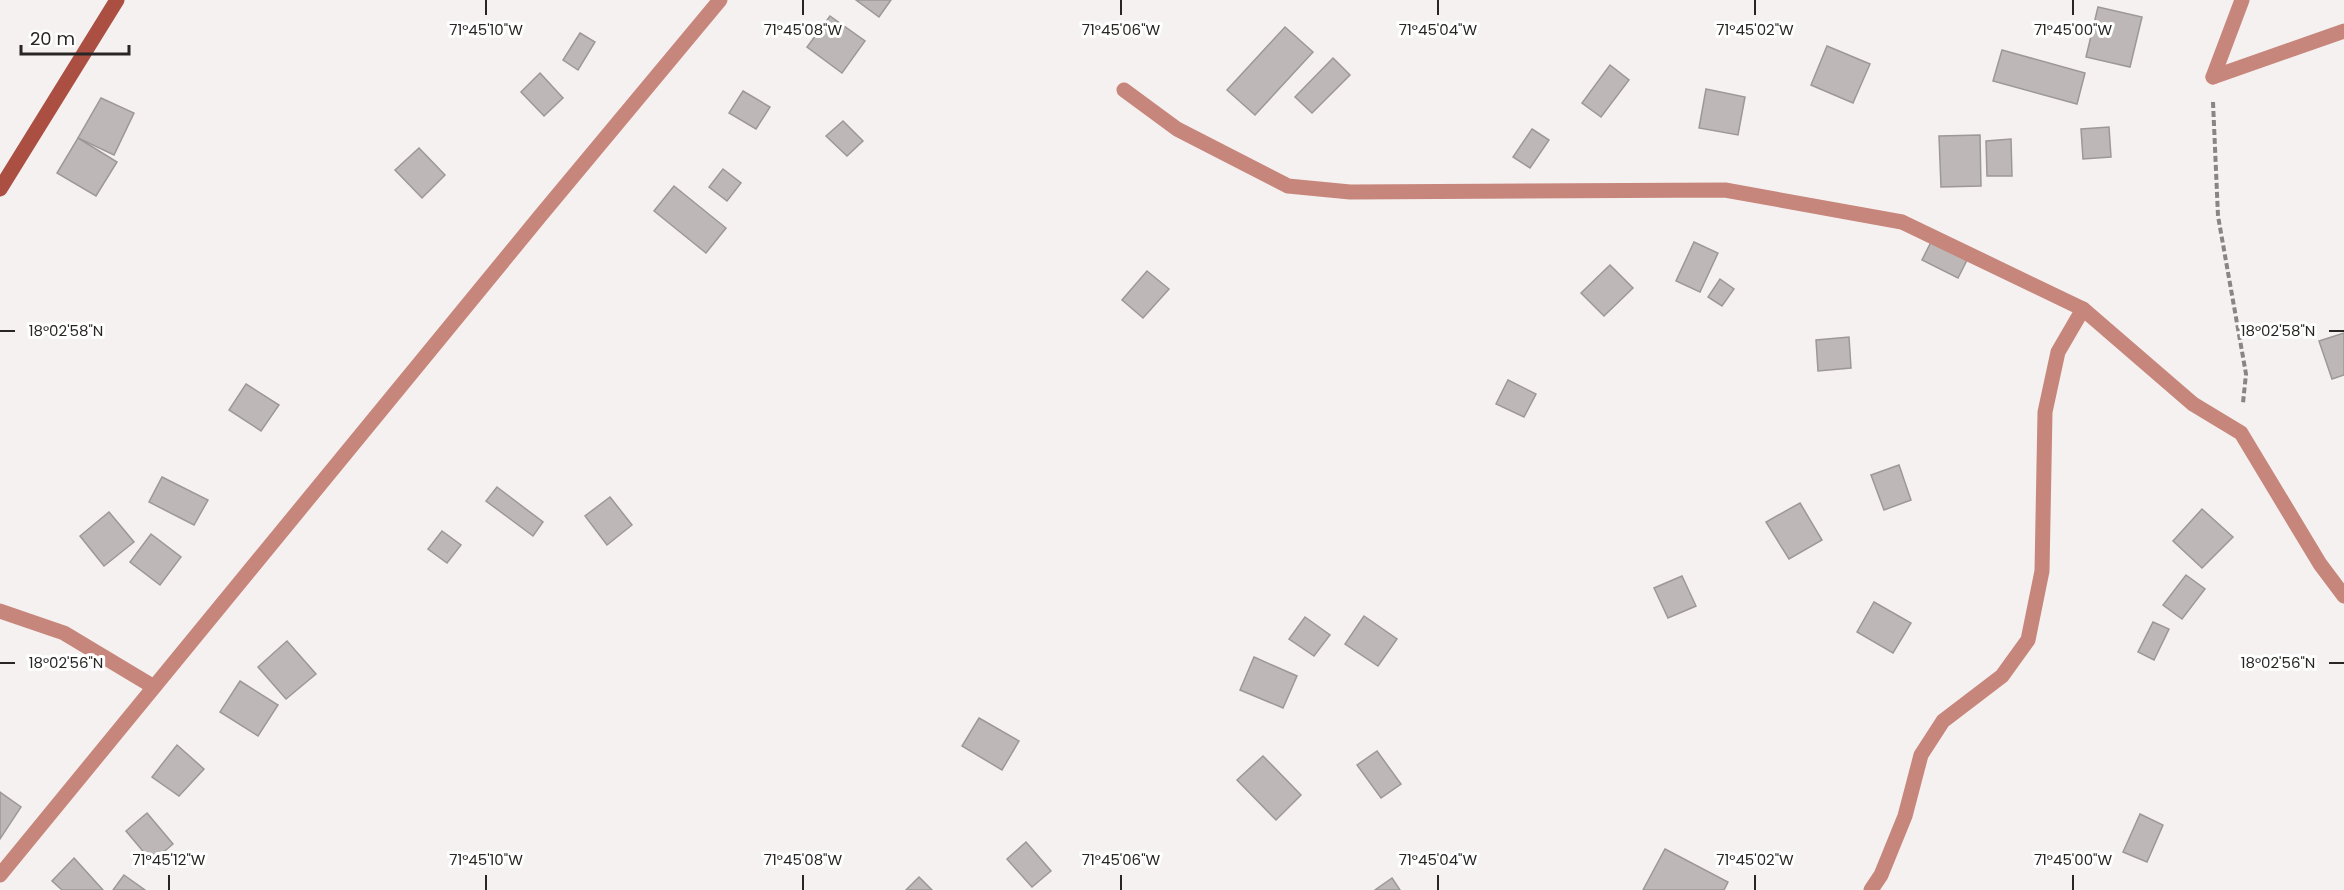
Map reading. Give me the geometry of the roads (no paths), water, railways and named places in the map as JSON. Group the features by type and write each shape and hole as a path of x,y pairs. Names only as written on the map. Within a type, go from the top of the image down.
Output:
{"main road":[{"path":"0,189 117,0"}],"street":[{"path":"0,875 533,224 720,0"},
{"path":"2242,0 2212,77 2344,31"},
{"path":"1124,90 1177,129 1288,186 1350,192 1725,190 1902,222 2083,309 2193,404 2241,433 2320,564 2344,596"},
{"path":"1871,890 1881,875 1905,816 1921,755 1943,721 2002,676 2028,640 2042,571 2045,412 2058,352 2083,309"},
{"path":"0,611 64,633 154,687"}]}
